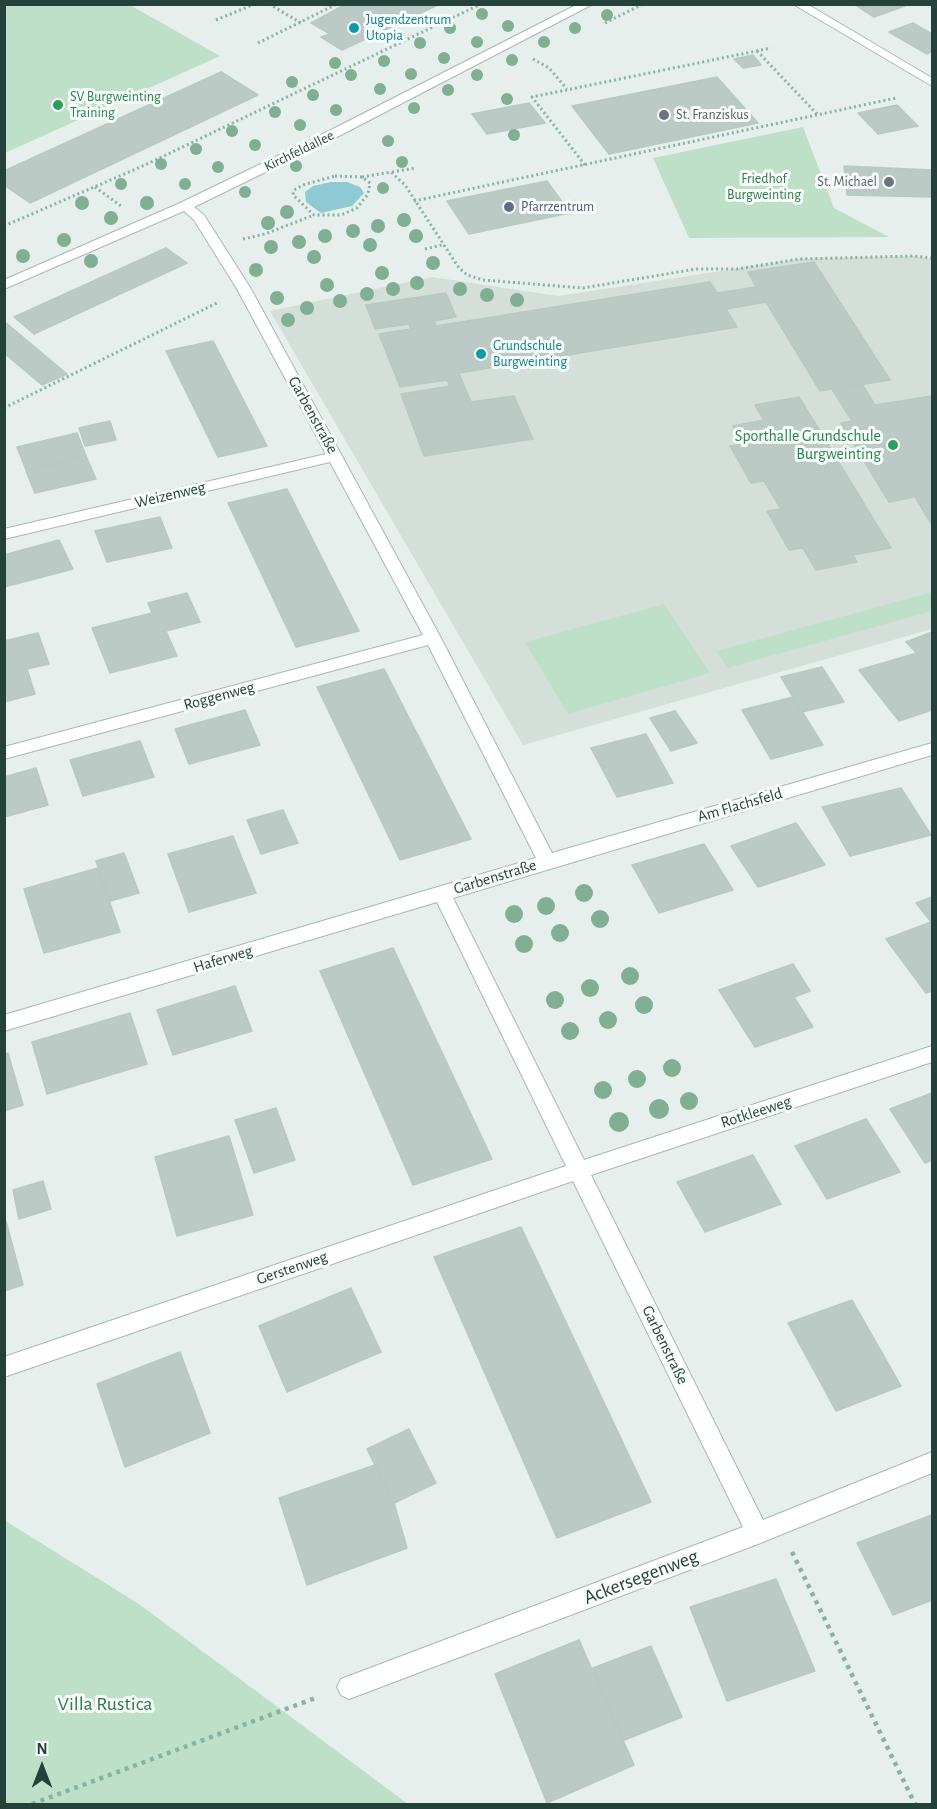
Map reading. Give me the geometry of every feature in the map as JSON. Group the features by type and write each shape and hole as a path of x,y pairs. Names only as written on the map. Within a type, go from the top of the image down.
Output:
{"street":[{"name":"Kirchfeldallee","path":"4,285 185,206 335,133 588,4"},
{"path":"798,4 933,83"},
{"name":"Garbenstraße","path":"185,206 200,218 244,289 433,638 547,861 442,894 579,1170 768,1529"},
{"name":"Weizenweg","path":"4,534 335,456"},
{"name":"Roggenweg","path":"4,753 433,638"},
{"name":"Am Flachsfeld","path":"547,861 933,749"},
{"name":"Haferweg","path":"4,1023 442,894"},
{"name":"Rotkleeweg","path":"579,1170 933,1054"},
{"name":"Gerstenweg","path":"4,1366 579,1170"},
{"name":"Ackersegenweg","path":"349,1687 768,1529 933,1464"}],"path":[{"path":"216,20 255,4"},
{"path":"269,4 302,23"},
{"path":"258,44 337,4"},
{"path":"4,226 145,165 481,4"},
{"path":"505,45 549,68 567,90"},
{"path":"585,165 532,97 771,48"},
{"path":"757,51 818,115"},
{"path":"414,201 896,98"},
{"path":"362,177 370,183 368,194 357,208 341,215 314,214 293,195 294,190 335,176 362,177 416,168"},
{"path":"391,172 405,185 459,268 483,280 583,288 696,269 737,269 799,260 914,256 933,258"},
{"path":"217,246 265,234 314,214"},
{"path":"425,249 442,245"},
{"path":"4,408 244,289"},
{"path":"27,390 32,394"},
{"path":"768,1529 915,1804"},
{"path":"32,1804 280,1710 349,1687"}],"shaded area":[{"path":"914,256 932,259 932,629 523,745 270,311 432,277 558,296 799,259"}],"green space":[{"name":"SV Burgweinting Training","path":"4,5 130,5 220,56 5,153"},
{"name":"Friedhof Burgweinting","path":"803,127 834,208 889,237 689,238 653,158"},
{"path":"932,592 932,611 728,668 716,651"},
{"path":"664,604 710,673 568,714 525,642"},
{"name":"Villa Rustica","path":"4,1520 139,1604 408,1804 5,1804"}],"water":[{"path":"331,182 347,182 360,187 364,193 352,206 321,213 306,202 305,192 313,186"}],"building":[{"name":"Jugendzentrum Utopia","path":"346,4 440,4 342,50 321,37 330,34 311,23"},
{"path":"854,4 902,4 905,6 874,17"},
{"path":"913,23 932,34 932,51 927,54 889,32"},
{"path":"753,55 761,65 743,68 734,59"},
{"path":"221,72 258,95 30,203 4,185 4,171"},
{"name":"St. Franziskus","path":"717,77 758,123 609,154 572,106"},
{"path":"529,103 545,123 487,134 472,114"},
{"path":"897,105 918,126 878,134 858,113"},
{"name":"St. Michael","path":"844,166 932,170 932,197 847,195"},
{"name":"Pfarrzentrum","path":"547,181 570,213 469,234 447,201"},
{"path":"166,248 187,263 34,334 14,317"},
{"name":"Grundschule Burgweinting","path":"814,262 890,380 820,391 766,302 726,309 737,327 459,373 471,402 514,396 533,439 424,456 401,394 450,386 447,380 400,387 379,334 411,329 409,324 375,329 366,305 446,293 456,317 434,321 436,326 710,282 717,293 756,287 748,272"},
{"path":"4,323 67,374 42,385 4,353"},
{"path":"213,341 267,446 218,457 166,351"},
{"name":"Sporthalle Grundschule Burgweinting","path":"862,384 875,405 932,396 932,525 915,497 889,502 841,423 852,421 832,389"},
{"path":"799,397 891,548 853,555 857,562 816,570 803,548 789,550 767,511 781,509 764,481 751,483 730,446 744,444 733,426 764,420 755,405"},
{"path":"110,421 116,440 85,446 79,428"},
{"path":"77,433 86,456 26,470 17,447"},
{"path":"86,456 96,479 35,493 26,471"},
{"path":"287,489 359,631 296,647 228,503"},
{"path":"160,517 172,548 107,562 95,531"},
{"path":"59,540 73,569 4,587 4,555"},
{"path":"187,593 200,622 166,631 177,656 110,673 92,628 152,613 148,603"},
{"path":"932,632 932,668 931,668 906,642"},
{"path":"38,633 49,664 27,669 35,694 4,702 4,641"},
{"path":"917,653 932,670 932,710 899,721 859,670"},
{"path":"822,667 844,702 802,712 781,677"},
{"path":"384,669 471,839 400,860 317,687"},
{"path":"793,697 823,745 771,759 742,710"},
{"path":"245,710 260,745 189,764 175,729"},
{"path":"675,711 697,743 671,751 650,718"},
{"path":"646,734 673,783 617,797 591,748"},
{"path":"140,741 154,777 83,796 70,760"},
{"path":"36,768 48,805 4,817 4,777"},
{"path":"901,788 931,835 850,856 822,807"},
{"path":"283,810 298,843 261,854 247,820"},
{"path":"796,823 825,865 758,887 731,846"},
{"path":"233,836 256,893 189,912 168,854"},
{"path":"704,844 733,890 659,913 632,865"},
{"path":"124,853 139,893 110,901 96,861"},
{"path":"98,868 120,932 44,953 24,889"},
{"path":"932,897 932,991 926,993 886,939 931,922 916,903"},
{"path":"393,948 492,1159 413,1185 320,971"},
{"path":"793,964 810,991 794,997 813,1027 755,1047 719,990"},
{"path":"235,986 252,1031 173,1055 157,1010"},
{"path":"130,1013 147,1064 47,1094 32,1042"},
{"path":"8,1053 23,1105 4,1111 4,1054"},
{"path":"932,1093 932,1160 925,1163 890,1109"},
{"path":"276,1108 295,1160 254,1173 235,1120"},
{"path":"866,1119 900,1172 827,1199 795,1146"},
{"path":"229,1136 253,1215 177,1236 155,1157"},
{"path":"753,1155 781,1204 705,1232 677,1182"},
{"path":"43,1181 51,1209 19,1219 13,1190"},
{"path":"6,1221 23,1285 4,1291 4,1222"},
{"path":"521,1227 651,1502 557,1538 434,1257"},
{"path":"351,1288 381,1352 287,1392 259,1326"},
{"path":"852,1300 901,1386 836,1411 788,1323"},
{"path":"180,1352 210,1433 125,1467 97,1384"},
{"path":"409,1429 436,1483 394,1503 367,1449"},
{"path":"375,1465 394,1503 407,1548 307,1585 279,1498"},
{"path":"932,1515 932,1600 893,1615 857,1543"},
{"path":"776,1579 815,1671 727,1701 690,1607"},
{"path":"579,1640 634,1765 547,1803 495,1674"},
{"path":"651,1646 682,1717 622,1741 593,1668"}],"place":[{"name":"Jugendzentrum Utopia","path":"354,28"},
{"name":"SV Burgweinting Training","path":"58,105"},
{"name":"St. Franziskus","path":"664,115"},
{"name":"St. Michael","path":"889,182"},
{"name":"Pfarrzentrum","path":"509,207"},
{"name":"Grundschule Burgweinting","path":"481,354"},
{"name":"Sporthalle Grundschule Burgweinting","path":"893,445"}]}
